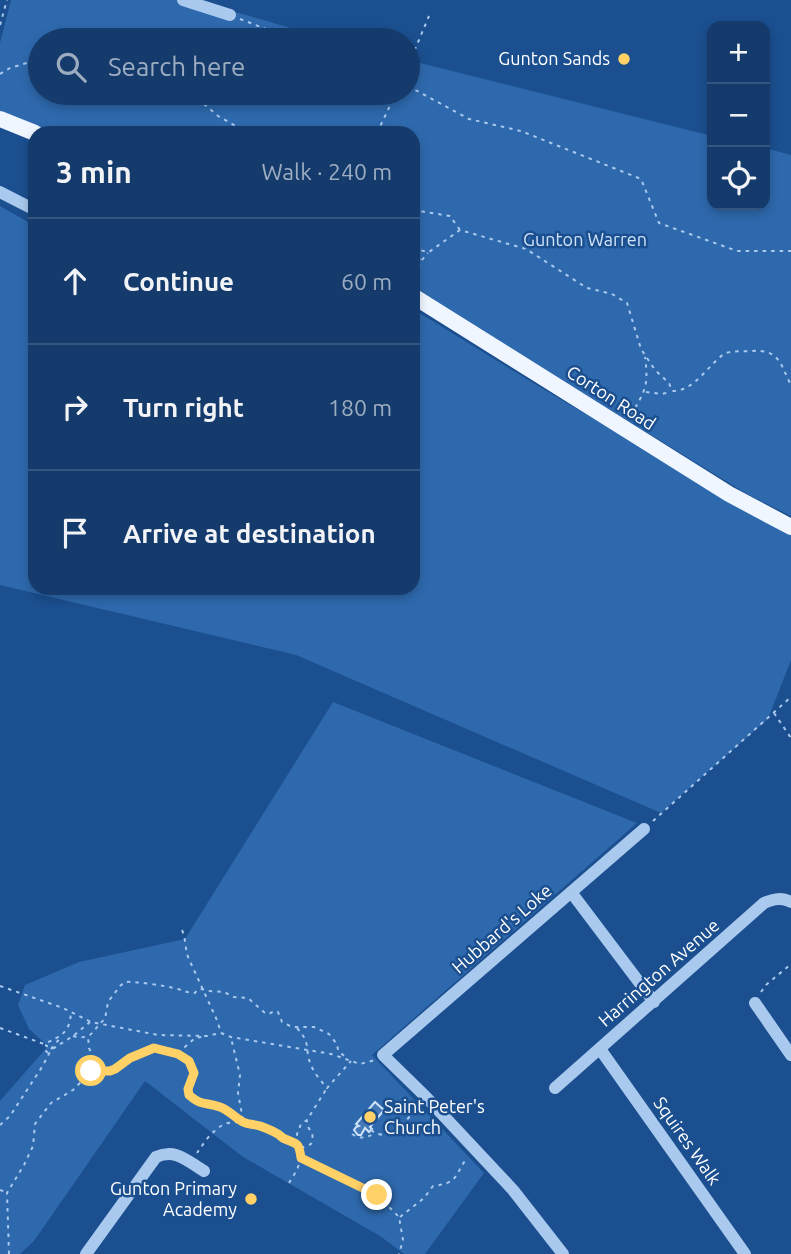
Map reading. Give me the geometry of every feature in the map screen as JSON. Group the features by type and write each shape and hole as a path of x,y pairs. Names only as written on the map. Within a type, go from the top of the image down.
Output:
{"main road":[{"path":"0,120 28,130"},
{"name":"Corton Road","path":"420,300 623,430 729,494 791,527"}],"street":[{"path":"183,0 230,15"},
{"path":"0,192 28,206"},
{"name":"Hubbard's Loke","path":"380,1057 644,829"},
{"path":"571,892 654,1002"},
{"name":"Harrington Avenue","path":"555,1088 764,903 775,899 791,902"},
{"path":"755,1003 791,1055"},
{"name":"Squires Walk","path":"600,1049 745,1254"},
{"path":"380,1057 426,1097 505,1182 563,1254"},
{"path":"86,1254 156,1157 175,1153 204,1171"}],"path":[{"path":"0,25 7,0"},
{"path":"230,15 264,28"},
{"path":"420,37 429,16"},
{"path":"0,74 28,63"},
{"path":"420,92 469,119 521,131 641,179 659,223 737,250 791,251"},
{"path":"205,105 236,126"},
{"path":"380,126 390,105"},
{"path":"420,211 450,216 460,230 526,249 587,288 612,294 627,303 641,349 654,370 669,383 672,391"},
{"path":"421,261 460,230"},
{"path":"420,250 429,252"},
{"path":"644,392 662,394 677,391 691,385 726,353 764,350 779,358 791,386"},
{"path":"623,430 644,392 648,378 645,357"},
{"path":"644,829 791,697"},
{"path":"773,713 791,738"},
{"path":"182,930 186,938 188,957 221,1033"},
{"path":"755,1003 766,985 791,964"},
{"path":"73,1036 83,1038 93,1033 105,1019 110,998 125,982 132,982 188,993 202,989 248,998 265,1013 278,1012 282,1022 297,1028 314,1027 329,1034 345,1058"},
{"path":"0,986 63,1008 91,1022 158,1035 207,1036"},
{"path":"0,1125 10,1115 71,1023 71,1012"},
{"path":"51,1050 91,1022"},
{"path":"0,1028 44,1044 64,1033"},
{"path":"297,1028 305,1037 312,1067 327,1088"},
{"path":"178,1054 195,1038 221,1033 345,1058 360,1064 380,1057"},
{"path":"9,1254 7,1193 33,1146 37,1118 51,1103 68,1094 93,1070 96,1064 89,1048 88,1037"},
{"path":"231,1037 240,1075 238,1093 242,1122"},
{"path":"44,1044 47,1046 44,1049 49,1054"},
{"path":"93,1070 110,1071 130,1058 154,1048 178,1054 189,1061 194,1073 188,1089 189,1095 202,1104 230,1112 242,1122"},
{"path":"289,1183 301,1158 297,1134 301,1124 307,1120 327,1088 351,1060"},
{"path":"352,1134 358,1138 375,1134 385,1136 406,1120 421,1103"},
{"path":"300,1148 311,1143 313,1138 307,1120"},
{"path":"190,1163 220,1126 229,1123 256,1125 297,1143"},
{"path":"371,1130 375,1134"},
{"path":"399,1217 424,1198 433,1186 454,1181 470,1154"},
{"path":"301,1158 377,1195 399,1217 403,1240 399,1254"},
{"path":"0,1190 7,1193"}],"green space":[{"name":"Gunton Warren","path":"11,0 195,0 290,28 28,28 28,105 420,105 420,63 707,135 707,210 770,210 770,149 791,155 791,516 747,494 420,293 420,126 38,126 0,111 0,43"},
{"path":"0,206 28,222 28,592 0,585"},
{"path":"420,313 791,535 791,660 768,719 661,813 296,655 42,595 420,595"},
{"path":"333,702 637,823 372,1055 484,1173 425,1254 404,1254 380,1236 243,1157 145,1081 34,1241 20,1254 0,1254 0,1101 48,1046 29,1029 18,1005 25,985 79,962 185,939"}],"building":[{"name":"Saint Peter's Church","path":"375,1102 384,1110 369,1132 365,1128 361,1135 358,1135 354,1130 359,1126 356,1124"}],"place":[{"name":"Gunton Sands","path":"624,59"},
{"name":"Saint Peter's Church","path":"370,1117"},
{"name":"Gunton Primary Academy","path":"251,1199"}],"route":[{"path":"91,1071 110,1071 130,1058 154,1048 178,1054 192,1066 194,1073 188,1089 189,1095 195,1101 220,1107 242,1122 292,1140 300,1148 301,1158 377,1195"}]}
